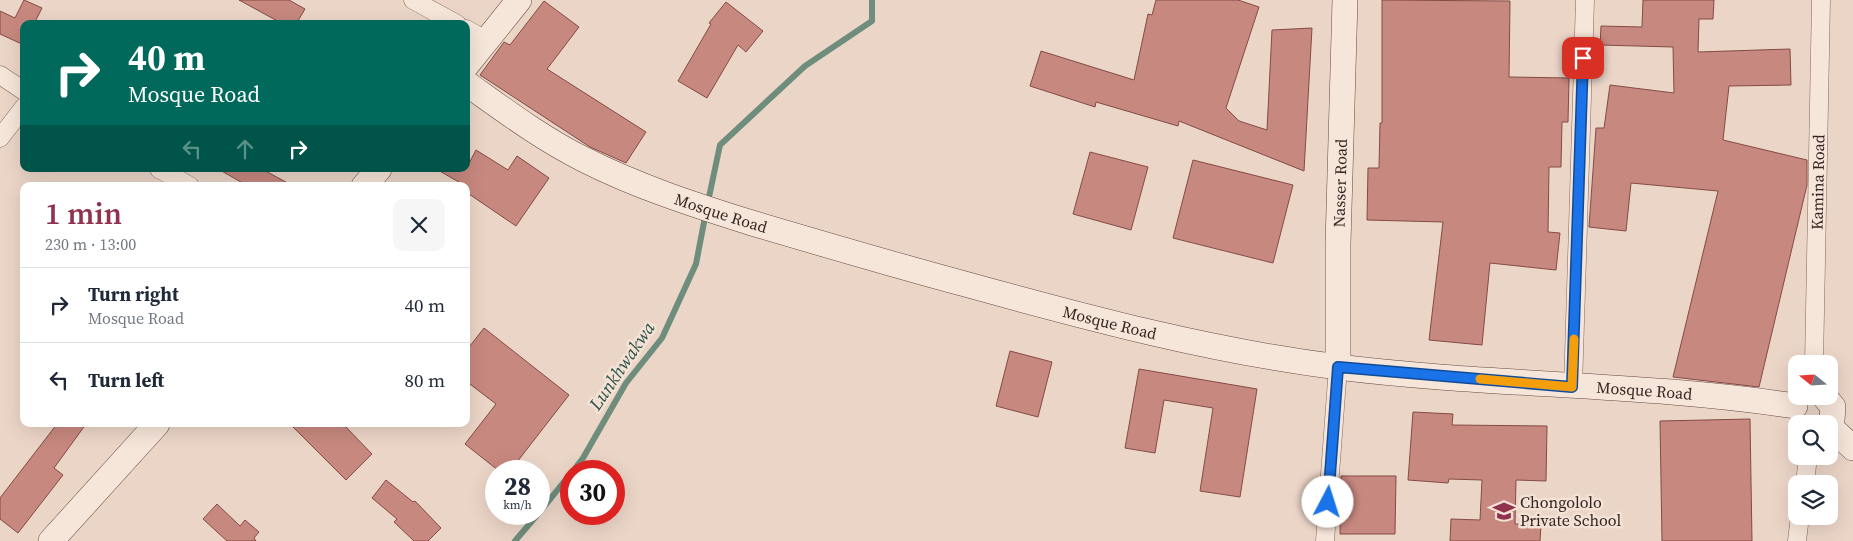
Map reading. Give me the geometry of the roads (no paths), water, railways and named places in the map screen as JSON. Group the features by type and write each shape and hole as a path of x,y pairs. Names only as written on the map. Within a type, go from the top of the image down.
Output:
{"street":[{"path":"413,0 449,20"},
{"path":"470,54 476,35 519,0"},
{"name":"Nasser Road","path":"1338,367 1338,244 1345,0"},
{"path":"1572,387 1585,0"},
{"name":"Kamina Road","path":"1814,355 1821,0"},
{"path":"0,75 20,88"},
{"name":"Mosque Road","path":"470,86 536,132 584,160 688,203 854,254 1100,321 1207,345 1338,367 1572,387 1730,396 1798,409"},
{"path":"0,138 20,112"},
{"path":"164,172 183,182"},
{"path":"368,182 376,172"},
{"path":"1325,541 1338,367"},
{"path":"51,541 154,427"},
{"path":"1838,434 1853,448"},
{"path":"1797,541 1799,525"}],"waterway":[{"name":"Lunkhwakwa","path":"709,197 720,145 805,66 872,21 872,0"},
{"name":"Lunkhwakwa","path":"581,460 626,383 662,338 696,264 705,217"},
{"name":"Lunkhwakwa","path":"550,499 560,487"},
{"name":"Lunkhwakwa","path":"515,541 529,525"}],"place":[{"name":"Chongololo Private School","path":"1504,511"}]}
